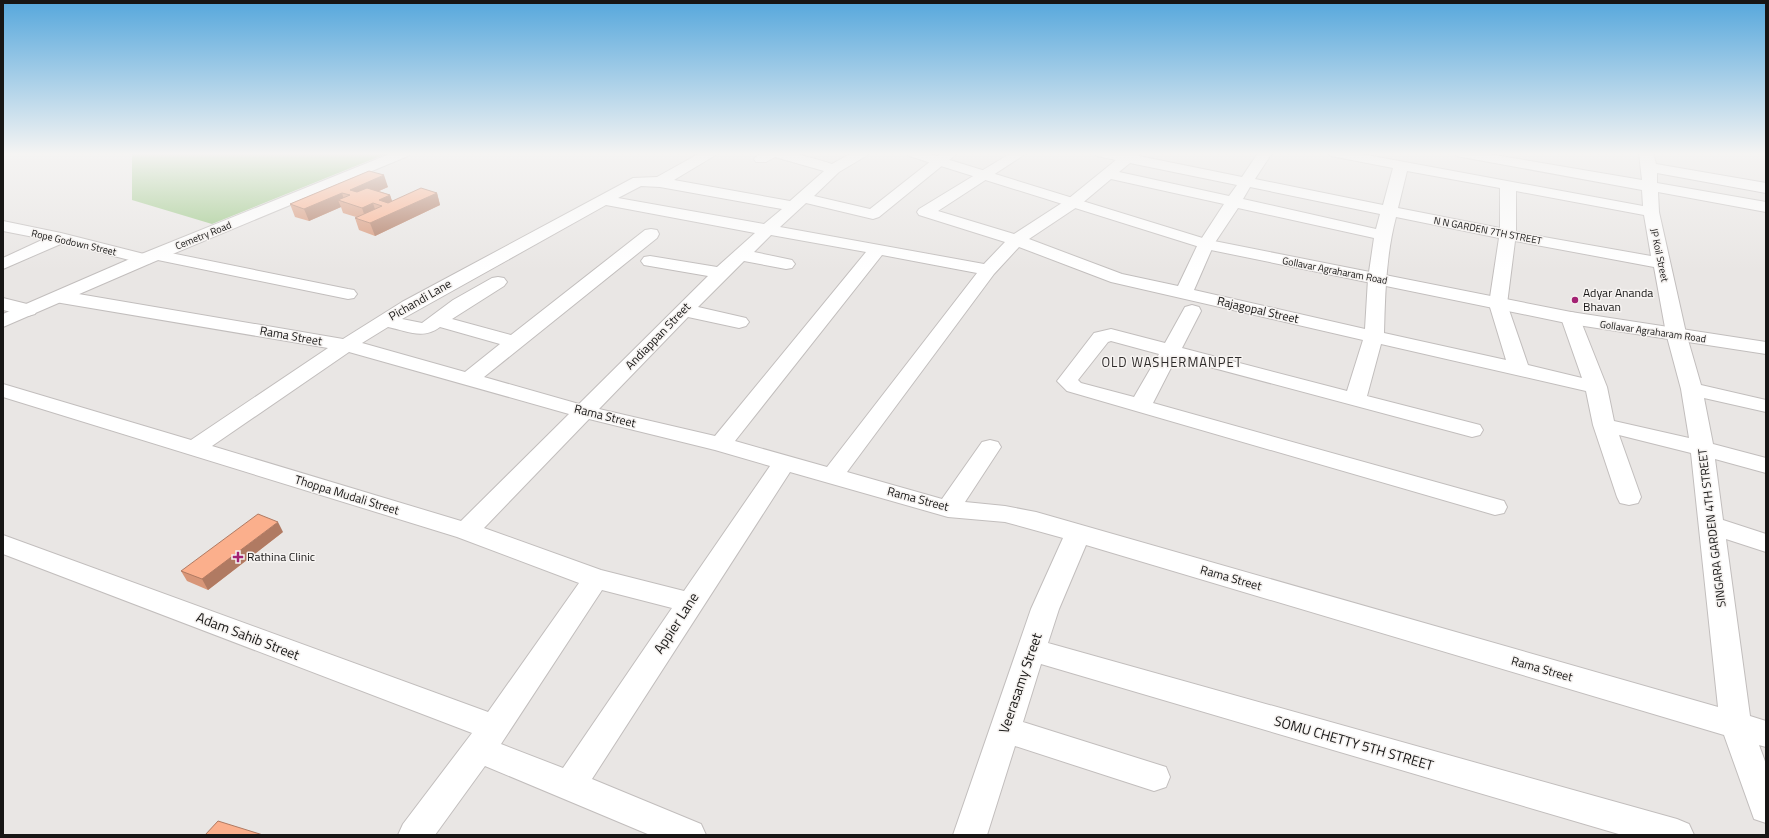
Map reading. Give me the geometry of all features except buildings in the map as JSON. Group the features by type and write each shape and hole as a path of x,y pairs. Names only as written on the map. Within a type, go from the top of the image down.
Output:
{"street":[{"name":"Cemetry Road","path":"3,321 307,192"},
{"name":"Pichandi Lane","path":"194,448 384,321 457,279 619,192"},
{"name":"Pichandi Lane","path":"730,192 873,214 899,192"},
{"name":"Andiappan Street","path":"466,531 585,412 683,310 809,192"},
{"name":"Rajagopal Street","path":"957,192 925,212 1016,240 1116,278 1374,336 1520,371 1596,387"},
{"name":"Gollavar Agraharam Road","path":"1041,192 1206,244 1571,318 1766,348"},
{"path":"833,475 988,270 1016,240 1074,202 1086,192"},
{"path":"1188,192 1383,235"},
{"path":"1184,293 1206,244 1239,192"},
{"name":"N N GARDEN 7TH STREET","path":"1301,192 1508,235 1662,263"},
{"path":"1355,399 1374,336 1377,278 1383,235 1394,192"},
{"path":"1508,192 1508,235 1498,304 1520,371"},
{"path":"1546,192 1651,212"},
{"name":"JP Koil Street","path":"1651,192 1651,212 1676,333"},
{"path":"1684,192 1766,207"},
{"path":"605,200 766,231 878,249 988,270"},
{"name":"Rope Godown Street","path":"3,226 151,257 348,294"},
{"path":"467,380 651,234"},
{"path":"3,264 62,238"},
{"path":"720,444 878,249"},
{"path":"742,255 786,264"},
{"path":"650,261 721,273"},
{"path":"384,321 425,329 460,304 498,282"},
{"name":"Rama Street","path":"61,297 346,345 585,412 720,444 948,509 1005,514 1036,520 1766,734"},
{"path":"3,304 28,310"},
{"path":"683,310 739,322"},
{"path":"1141,405 1192,311"},
{"path":"1571,318 1596,387 1604,425 1629,497"},
{"path":"436,320 513,342"},
{"name":"SINGARA GARDEN 4TH STREET","path":"1676,333 1692,389 1702,448 1710,525 1736,726 1766,808"},
{"path":"1472,430 1110,335 1101,337 1067,381 1074,387 1495,507"},
{"path":"1692,389 1766,406"},
{"name":"Thoppa Mudali Street","path":"3,390 466,531 596,579 690,603"},
{"path":"1604,425 1702,448 1766,466"},
{"path":"948,509 990,447"},
{"name":"Appier Lane","path":"570,785 785,462"},
{"path":"1710,525 1766,543"},
{"name":"Veerasamy Street","path":"970,835 1030,650 1045,609 1078,533"},
{"name":"Adam Sahib Street","path":"3,544 486,739 570,785 689,835"},
{"path":"415,835 486,739 596,579"},
{"name":"SOMU CHETTY 5TH STREET","path":"1030,650 1677,835"},
{"path":"1004,729 1154,777"}],"green space":[{"path":"132,192 291,192 212,224 132,200"}],"place":[{"name":"Adyar Ananda Bhavan","path":"1575,300"},
{"name":"Rathina Clinic","path":"238,557"}],"district":[{"name":"OLD WASHERMANPET","path":"1172,362"}]}
